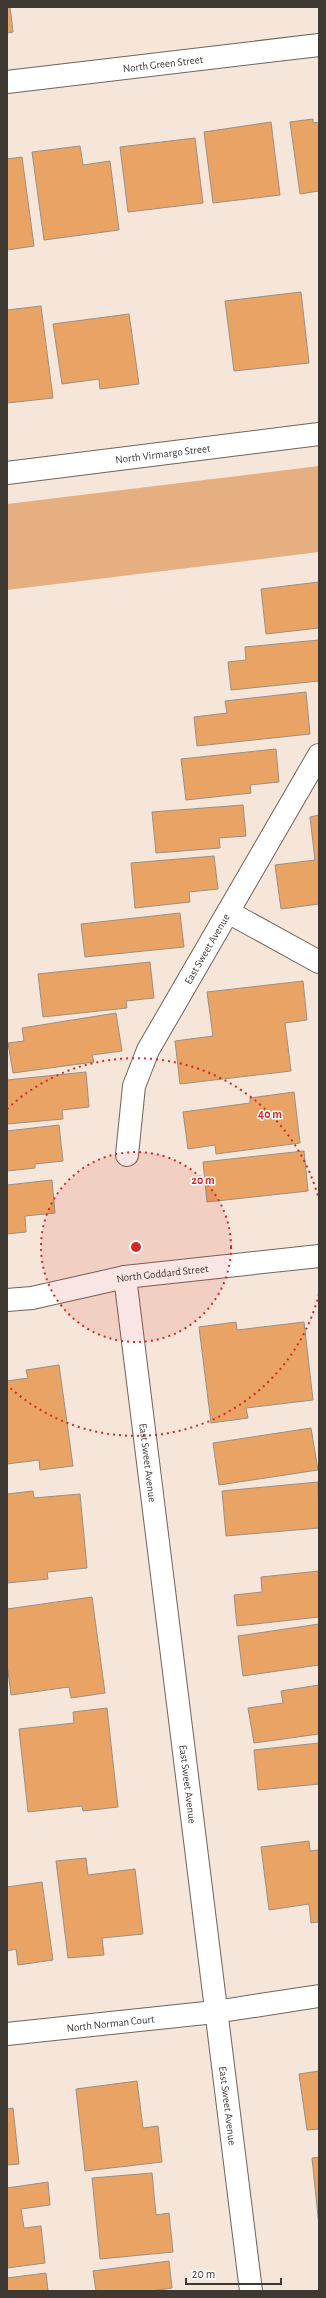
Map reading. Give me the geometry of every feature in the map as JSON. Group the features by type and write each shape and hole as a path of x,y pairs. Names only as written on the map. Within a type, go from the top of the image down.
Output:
{"street":[{"name":"North Green Street","path":"7,82 319,45"},
{"name":"North Virmargo Street","path":"7,473 319,434"},
{"name":"East Sweet Avenue","path":"127,1155 134,1086 140,1067 319,755"},
{"path":"228,912 319,962"},
{"name":"North Goddard Street","path":"7,1300 32,1298 125,1277 319,1256"},
{"name":"East Sweet Avenue","path":"125,1277 215,2012 251,2291"},
{"name":"North Norman Court","path":"7,2034 215,2012 319,1996"}],"shaded area":[{"path":"319,466 319,552 7,590 7,504"}],"building":[{"path":"7,7 10,7 13,32 7,33"},
{"path":"313,119 313,123 319,122 319,191 300,194 290,122"},
{"path":"271,122 280,195 213,203 204,132"},
{"path":"195,138 203,203 128,212 120,147"},
{"path":"80,146 83,165 110,161 119,230 44,240 32,152"},
{"path":"22,157 34,246 7,250 7,159"},
{"path":"301,292 309,363 234,371 225,301"},
{"path":"41,306 53,398 7,403 7,310"},
{"path":"129,314 139,384 100,389 99,379 62,384 53,324"},
{"path":"319,582 319,628 266,634 261,589"},
{"path":"319,640 319,681 231,690 228,662 246,660 245,647"},
{"path":"306,692 310,734 197,746 194,717 227,713 225,701"},
{"path":"276,749 279,782 250,785 251,793 186,800 181,759"},
{"path":"243,805 246,836 219,838 220,848 156,853 152,812"},
{"path":"319,815 319,904 281,909 275,865 315,860 310,817"},
{"path":"214,856 218,889 189,892 190,902 135,908 131,863"},
{"path":"180,913 184,947 85,957 81,924"},
{"path":"150,962 154,998 126,1001 127,1008 43,1017 38,974"},
{"path":"303,981 307,1020 285,1023 291,1071 180,1084 175,1041 213,1036 207,992"},
{"path":"116,1013 122,1051 92,1055 94,1062 13,1073 8,1043 24,1041 22,1028"},
{"path":"86,1072 89,1107 62,1110 63,1119 7,1124 7,1080"},
{"path":"294,1092 300,1143 216,1154 215,1145 188,1149 183,1112 250,1103 250,1098"},
{"path":"59,1125 63,1161 35,1164 35,1168 7,1171 7,1131"},
{"path":"304,1151 308,1191 207,1202 203,1162"},
{"path":"52,1180 55,1213 25,1216 26,1232 7,1234 7,1185"},
{"path":"236,1322 237,1330 304,1322 313,1400 246,1408 248,1418 211,1423 199,1327"},
{"path":"59,1365 73,1466 40,1470 39,1460 7,1464 7,1381 28,1378 26,1370"},
{"path":"311,1428 318,1470 219,1485 213,1443"},
{"path":"318,1482 319,1528 226,1536 222,1491"},
{"path":"33,1491 34,1498 80,1494 87,1568 47,1572 48,1579 7,1583 7,1494"},
{"path":"319,1571 319,1617 237,1626 234,1595 262,1592 261,1577"},
{"path":"92,1597 105,1693 71,1698 69,1687 11,1695 7,1664 7,1609"},
{"path":"319,1624 319,1665 243,1676 238,1636"},
{"path":"319,1685 319,1734 254,1743 248,1708 283,1703 281,1691"},
{"path":"107,1708 118,1807 83,1811 82,1806 28,1812 19,1729 74,1723 73,1712"},
{"path":"319,1743 319,1784 258,1790 254,1750"},
{"path":"309,1841 310,1851 319,1850 319,1922 311,1923 309,1904 269,1910 261,1847"},
{"path":"86,1858 88,1875 135,1869 143,1934 102,1938 104,1955 68,1958 56,1861"},
{"path":"42,1882 53,1960 18,1965 16,1949 7,1951 7,1887"},
{"path":"319,2071 319,2129 307,2130 299,2074"},
{"path":"137,2081 143,2128 158,2126 162,2162 85,2171 76,2089"},
{"path":"13,2108 19,2164 7,2165 7,2109"},
{"path":"319,2157 319,2226 312,2158"},
{"path":"152,2173 156,2215 169,2213 173,2252 100,2259 92,2178"},
{"path":"48,2182 50,2205 21,2209 24,2228 41,2226 45,2263 7,2268 7,2188"},
{"path":"169,2261 172,2288 152,2291 96,2291 93,2271"},
{"path":"46,2273 48,2291 7,2291 7,2278"}]}
